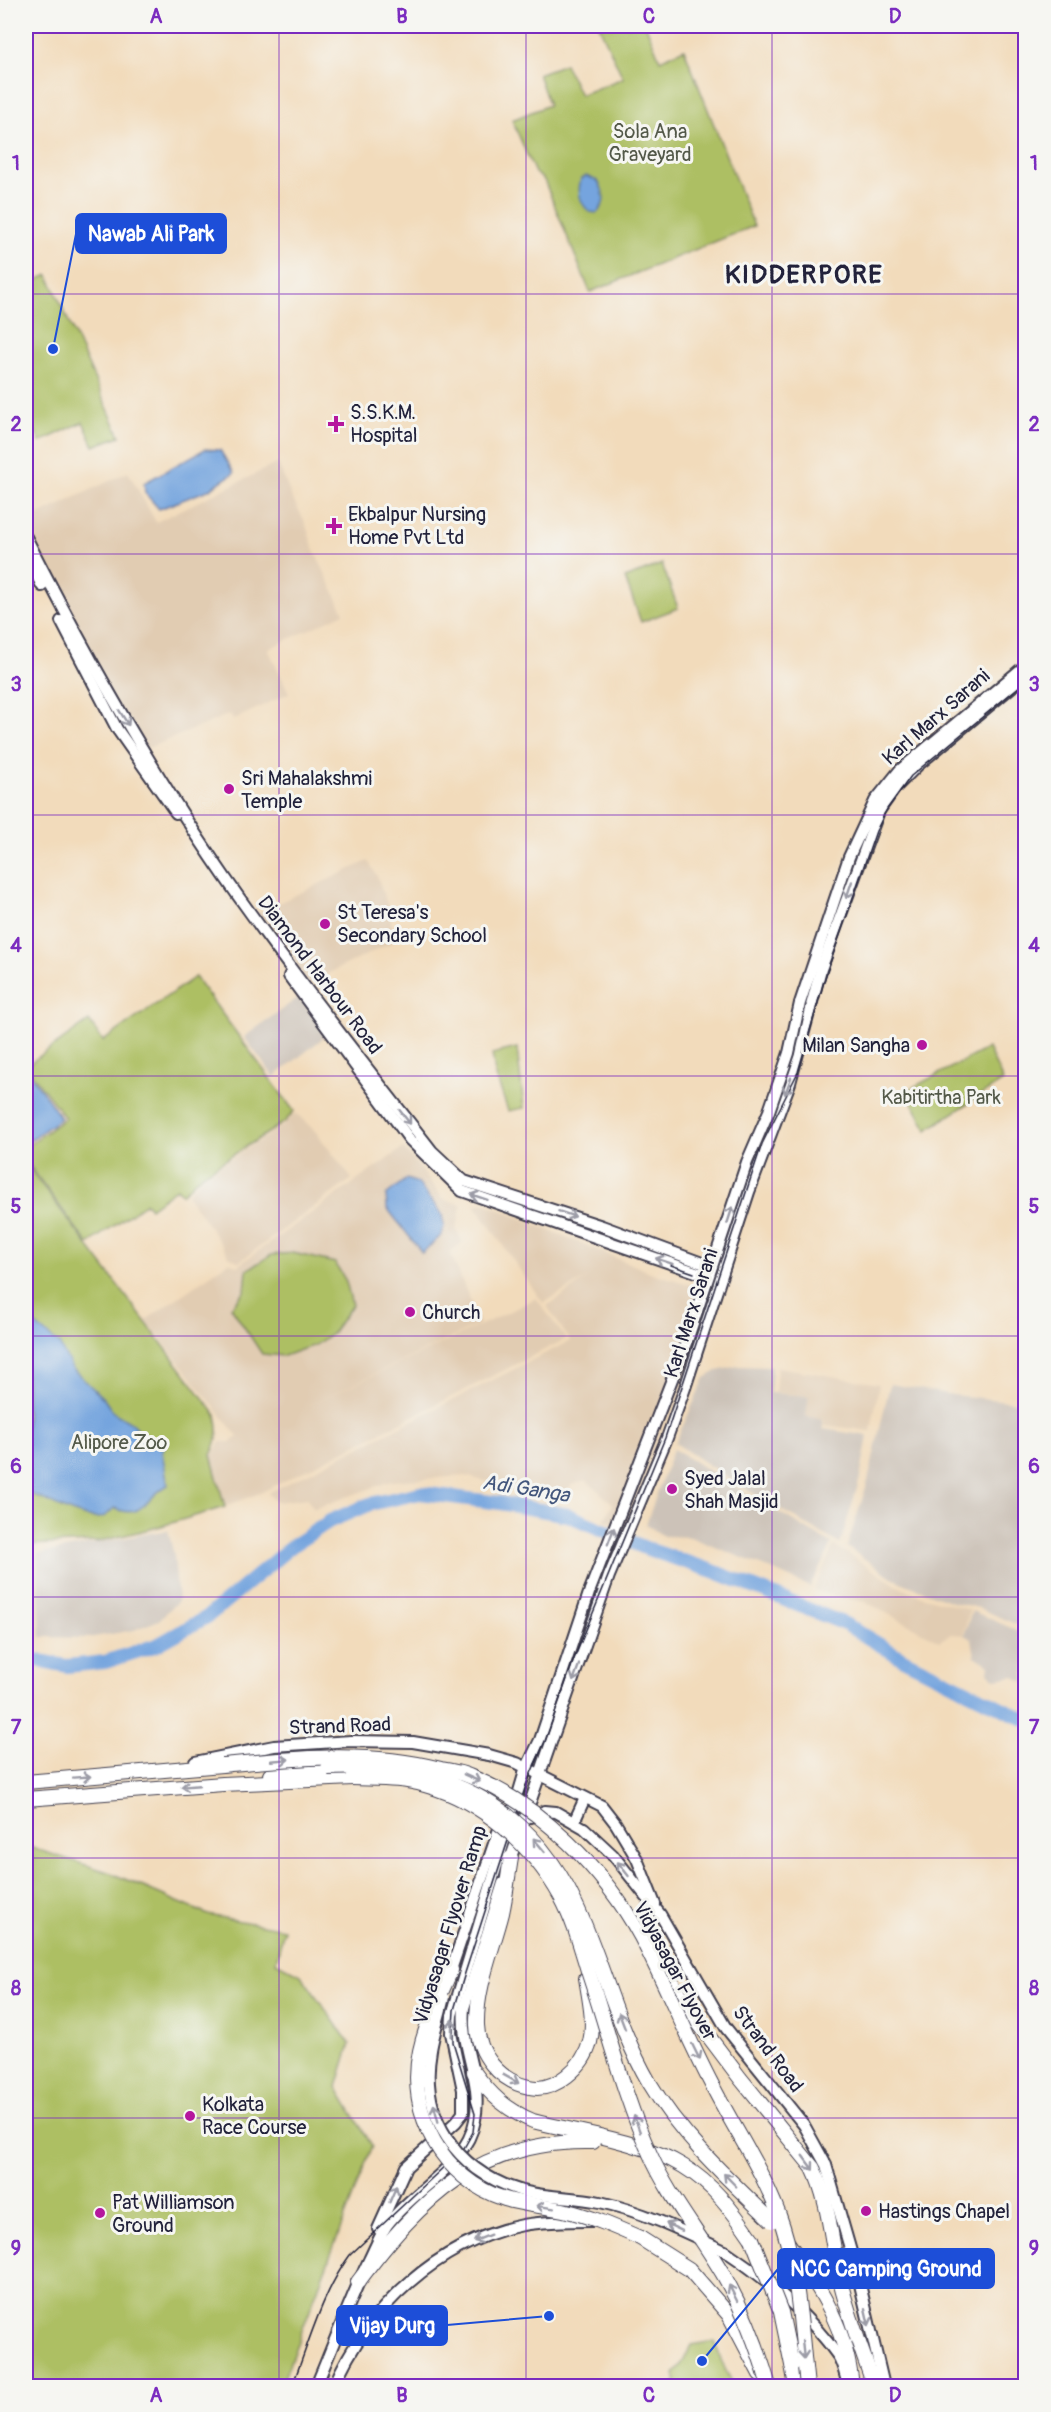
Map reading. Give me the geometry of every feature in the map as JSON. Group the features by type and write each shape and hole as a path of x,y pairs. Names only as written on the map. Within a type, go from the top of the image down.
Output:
{"highway":[{"name":"Vidyasagar Flyover","path":"26,1782 313,1757 359,1756 410,1761 469,1776 518,1802 541,1818 579,1855 605,1885 640,1936 711,2084 769,2191 783,2225 794,2265 807,2386"},
{"path":"223,1784 290,1771 328,1768 362,1766 402,1770 445,1782 477,1795 507,1815 528,1833 549,1858 577,1905 634,2054 663,2105 700,2149 772,2221 813,2277 836,2321 849,2356 850,2386"},
{"path":"26,1799 223,1784 353,1778 399,1780 424,1785 452,1794 492,1817 518,1840 562,1898 583,1955 636,2122 650,2156 664,2184 723,2274 761,2356 767,2386"},
{"path":"511,1858 503,1910 478,2006 477,2026 480,2045 490,2064 508,2078 530,2088 552,2084 571,2073 584,2058 591,2040 591,2012 583,1955"},
{"path":"640,1936 664,1967 697,2021 813,2168 819,2182 840,2278 874,2386"},
{"path":"452,1970 425,2031 419,2053 417,2078 418,2096 425,2123 448,2162 459,2174 484,2190 504,2199 563,2210 601,2221 640,2238 689,2269 729,2314 767,2386"},
{"path":"474,2072 487,2091 502,2104 533,2121 655,2153 683,2166 712,2188 735,2213 752,2239 781,2312 796,2386"},
{"path":"358,2282 407,2221 434,2197 473,2168 498,2156 556,2142 619,2142"}],"main road":[{"name":"Diamond Harbour Road","path":"26,537 114,702 197,835 250,914 432,1151 464,1181 602,1226 702,1263 710,1264 727,1259"},
{"name":"Diamond Harbour Road","path":"26,554 117,729 317,1016 410,1140 462,1191 719,1280"},
{"name":"Karl Marx Sarani","path":"364,2267 390,2220 462,2152 472,2133 478,2090 464,2034 464,2008 522,1822 609,1576 677,1411 767,1139 790,1083 821,969 875,801 900,770 1026,664"},
{"path":"316,2386 364,2267 364,2262 406,2167 456,2122 464,2105 463,2090 450,2033 452,2015 526,1768 540,1740 590,1590 688,1338 747,1162 769,1111 789,1053 800,1003 864,834 904,777 1026,675"},
{"path":"590,1590 609,1576"},
{"name":"Strand Road","path":"138,1773 274,1746 351,1741 413,1742 489,1755 517,1763 602,1806 637,1859 660,1914 726,2028 804,2126 826,2165 854,2260 885,2386"},
{"name":"Vidyasagar Flyover Ramp","path":"526,1768 503,1817 452,1970 431,2052 429,2081 438,2124 465,2162 488,2178 521,2190 599,2202 631,2211 666,2223 727,2252 780,2294 815,2329 840,2358 850,2386"},
{"path":"574,1822 585,1798"},
{"name":"Strand Road","path":"522,1822 545,1811 556,1812 584,1828 613,1855 660,1914"},
{"path":"464,2105 477,2106"},
{"path":"334,2386 343,2365 372,2321 395,2296 427,2268 452,2252 477,2240 524,2225 601,2221"}],"shaded area":[{"path":"278,463 304,520 315,552 344,613 268,649 289,693 233,720 230,714 141,751 86,647 63,594 26,527 26,521 128,472 156,522"},
{"name":"St Teresa's Secondary School","path":"368,861 377,876 388,907 395,941 304,985 253,915"},
{"path":"299,997 328,1034 274,1077 244,1037"},
{"path":"296,1113 315,1131 352,1179 239,1262 229,1256 187,1194 203,1177 282,1126"},
{"path":"403,1148 443,1199 462,1205 456,1228 462,1242 450,1252 480,1324 301,1409 536,1298 566,1339 260,1493 226,1506 212,1456 220,1442 230,1442 238,1437 146,1320 229,1262 237,1266"},
{"path":"484,1203 655,1274 689,1284 698,1296 706,1301 655,1441 621,1524 604,1520 613,1504 586,1480 571,1485 565,1496 465,1476 391,1481 313,1509 307,1498 276,1502 268,1493 570,1341 547,1306 589,1277 543,1303 475,1205"},
{"path":"738,1366 772,1367 770,1393 809,1396 806,1416 823,1420 823,1429 868,1436 860,1478 840,1544 739,1485 675,1443 705,1378 717,1371"},
{"path":"777,1367 879,1384 871,1431 823,1425 824,1420 806,1417 809,1396 775,1393"},
{"path":"890,1384 953,1395 1025,1403 1025,1628 979,1608 952,1602 898,1581 847,1547 868,1481"},
{"path":"673,1449 832,1544 810,1587 690,1537 663,1536 646,1524"},
{"path":"168,1530 174,1556 178,1601 159,1620 134,1630 88,1638 41,1637 38,1554"},
{"path":"834,1545 896,1585 921,1596 970,1610 963,1635 951,1634 939,1641 866,1602 840,1598 814,1590"},
{"path":"26,1554 33,1554 37,1600 34,1636 26,1633"},
{"path":"972,1611 1025,1634 1025,1682 1013,1676 996,1679 988,1672 989,1665 975,1656 972,1639 964,1635"}],"green space":[{"name":"Sola Ana Graveyard","path":"599,26 646,26 660,60 684,49 754,226 590,292 544,180 535,173 512,120 549,105 538,74 565,64 580,95 623,78"},
{"path":"48,275 120,436 94,446 83,422 40,442 26,411 26,287"},
{"path":"662,564 678,608 641,622 625,578"},
{"path":"195,977 294,1111 285,1122 200,1176 182,1194 177,1188 150,1208 146,1203 88,1244 26,1161 26,1147 65,1118 26,1066 89,1021 103,1041"},
{"path":"517,1048 524,1108 508,1111 495,1073 492,1054"},
{"name":"Kabitirtha Park","path":"988,1048 1003,1081 927,1130 906,1091"},
{"name":"Alipore Zoo","path":"26,1164 216,1415 218,1436 211,1455 225,1507 97,1542 26,1545"},
{"path":"293,1253 335,1263 346,1281 352,1305 333,1332 317,1344 284,1356 262,1354 231,1307 245,1291 247,1270 271,1255"},
{"name":"Kolkata Race Course","path":"26,1846 111,1873 208,1915 284,1929 276,1962 301,1975 350,2044 337,2087 372,2146 281,2386 26,2386"},
{"path":"715,2341 720,2358 734,2386 670,2386 676,2383 674,2373 681,2365 691,2345"}],"water":[{"path":"586,176 598,181 602,190 604,202 597,213 590,212 580,197 581,179"},
{"path":"205,449 220,450 234,473 208,490 159,509 145,493 144,483"},
{"path":"26,1074 30,1074 61,1118 26,1143"},
{"path":"406,1179 418,1183 442,1214 444,1225 442,1235 422,1253 387,1208 386,1195"},
{"path":"26,1317 59,1344 72,1368 104,1399 113,1412 133,1424 147,1445 166,1443 162,1452 168,1485 138,1510 132,1512 114,1508 102,1517 89,1517 71,1512 28,1493 26,1476"}],"waterway":[{"name":"Adi Ganga","path":"26,1658 67,1666 105,1662 157,1645 207,1617 292,1546 330,1521 370,1504 420,1493 500,1503 568,1515 650,1550 713,1571 845,1624 905,1660 1026,1720"}],"tram line":[{"path":"292,2386 324,2302 350,2255 464,2148 473,2132 475,2114 453,2042 454,2010 465,1973 526,1785 545,1741 574,1659 665,1438 762,1144 798,1072 825,978 876,831 887,809 911,776 1026,681"},
{"path":"671,1265 694,1273"}],"place":[{"name":"Nawab Ali Park","path":"53,349"},
{"name":"S.S.K.M. Hospital","path":"336,424"},
{"name":"Ekbalpur Nursing Home Pvt Ltd","path":"334,526"},
{"name":"Sri Mahalakshmi Temple","path":"229,789"},
{"name":"St Teresa's Secondary School","path":"325,924"},
{"name":"Milan Sangha","path":"922,1045"},
{"name":"Church","path":"410,1312"},
{"name":"Syed Jalal Shah Masjid","path":"672,1489"},
{"name":"Kolkata Race Course","path":"190,2116"},
{"name":"Hastings Chapel","path":"866,2211"},
{"name":"Pat Williamson Ground","path":"100,2213"},
{"name":"Vijay Durg","path":"549,2316"},
{"name":"NCC Camping Ground","path":"702,2361"}],"district":[{"name":"KIDDERPORE","path":"804,275"}]}
